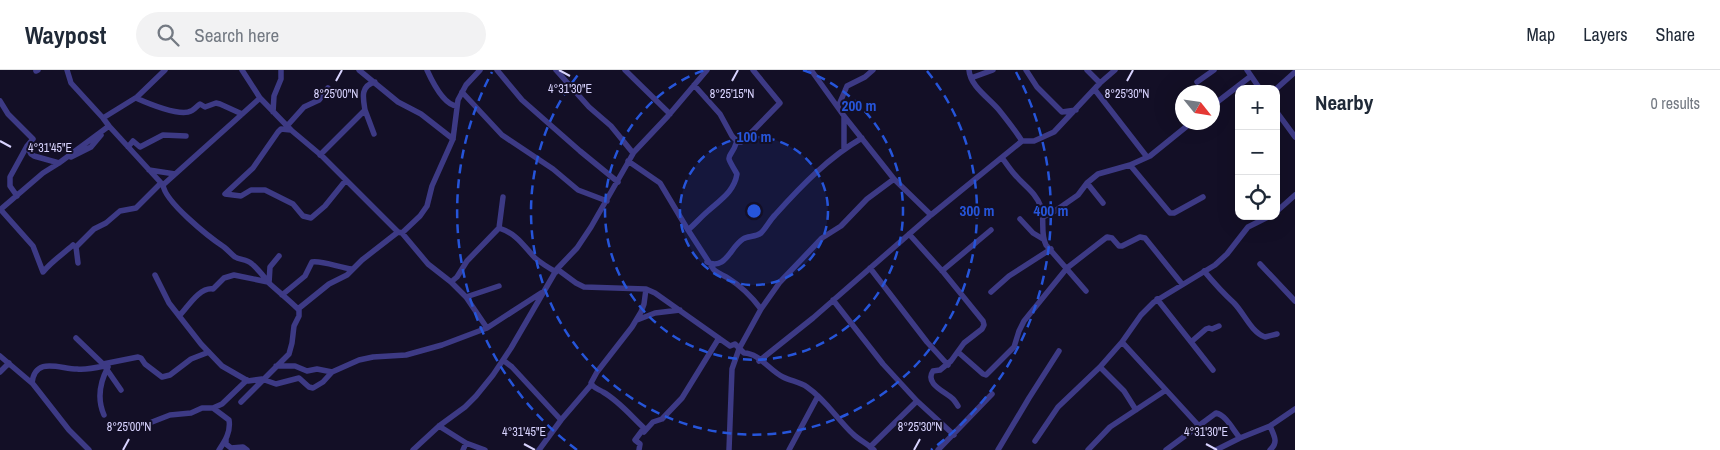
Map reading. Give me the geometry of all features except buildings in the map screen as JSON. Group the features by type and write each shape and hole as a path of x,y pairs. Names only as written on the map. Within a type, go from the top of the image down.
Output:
{"street":[{"path":"67,70 72,83 162,184 173,204 207,236 224,247 236,258 252,263 298,309 299,316 294,326 288,360 299,378 309,387 314,388 332,372 359,360 372,357 406,355 442,345 487,328 543,292"},
{"path":"104,118 136,98 165,70"},
{"path":"242,70 260,98 273,112 320,154 400,233 428,264 466,297 487,328"},
{"path":"273,112 274,96 281,79 281,70"},
{"path":"359,70 398,102 421,114 453,139"},
{"path":"427,70 435,85 449,103 457,106"},
{"path":"298,309 329,284 347,274 362,260 420,216 427,206 432,186 453,139 457,106 462,92 480,70"},
{"path":"497,70 522,100 580,152 618,182"},
{"path":"556,70 589,107 611,126 633,154"},
{"path":"625,70 670,114"},
{"path":"413,450 476,396 503,360 556,270 583,240 607,202 628,161 707,70"},
{"path":"694,85 720,114 732,136 741,142 780,103 753,70"},
{"path":"811,70 844,116 894,179 931,215"},
{"path":"838,107 847,86 873,70"},
{"path":"969,70 975,85 1012,125 1022,141"},
{"path":"971,78 993,70"},
{"path":"1026,70 1037,87 1062,112 1076,110"},
{"path":"1087,70 1100,83"},
{"path":"758,360 833,300 931,215 1022,141 1034,141 1060,128 1100,83 1115,70"},
{"path":"1197,82 1214,70"},
{"path":"1247,70 1257,85"},
{"path":"1280,86 1295,72"},
{"path":"1220,100 1251,76"},
{"path":"374,134 362,96 370,83 375,82"},
{"path":"328,88 319,100 304,107 289,128 278,132 253,168 225,194 241,196 251,190 265,190 293,204 303,216 311,218 325,206 346,180"},
{"path":"1094,90 1147,157"},
{"path":"462,92 502,135 553,169 578,190 607,202"},
{"path":"136,98 151,105 185,113 200,104 204,107 216,104 242,114"},
{"path":"78,263 76,247 94,229 106,223 120,211 136,208 260,98"},
{"path":"0,101 8,114 33,139 18,162 10,181 10,186 17,196"},
{"path":"320,154 365,110"},
{"path":"844,116 844,149"},
{"path":"1280,116 1295,136"},
{"path":"73,244 43,272 33,246 0,210 44,173 109,126"},
{"path":"1043,217 1078,195 1087,183 1098,174 1130,165 1147,157 1182,130"},
{"path":"128,147 133,141 140,147 163,135 186,136"},
{"path":"707,262 720,263 743,240 760,234 780,209 828,162 862,138"},
{"path":"688,230 724,198 733,187 737,174 728,161 728,157 736,147 737,141"},
{"path":"27,146 34,156 62,160"},
{"path":"1002,158 1014,174 1034,193 1038,200 1043,217 1043,239"},
{"path":"628,161 660,183 707,262 719,275 727,276 750,295 761,309"},
{"path":"1130,165 1170,213 1174,213 1203,197"},
{"path":"149,170 175,174"},
{"path":"729,450 732,369 739,348 761,309 780,282 822,238 841,226 867,199 894,179"},
{"path":"1087,183 1103,203"},
{"path":"1280,208 1295,195"},
{"path":"451,282 457,277 467,261 499,228 503,197"},
{"path":"1020,219 1033,233 1043,239 1086,291"},
{"path":"1035,441 1058,407 1100,367 1122,342 1146,309 1158,299 1215,265 1227,254 1248,227 1262,220"},
{"path":"499,228 518,238 535,257 584,287 646,289 655,293 730,346 735,344 783,377 808,387 854,435 873,449 917,401"},
{"path":"942,272 991,230"},
{"path":"909,234 983,321 982,329 964,343 948,365 940,370 933,371 931,374 931,378 940,391 953,398 958,406"},
{"path":"958,352 986,375 1014,347 1024,321 1067,268 1107,237 1112,238 1119,246 1122,246 1134,239 1143,237 1182,284"},
{"path":"991,292 1009,276 1051,249"},
{"path":"269,282 270,267 279,256"},
{"path":"282,294 305,276 310,264 314,261 352,269"},
{"path":"1260,264 1295,301"},
{"path":"870,268 927,342 948,365"},
{"path":"1204,271 1257,333 1265,337 1277,334"},
{"path":"155,275 169,303 222,366 246,380 262,379 276,384 299,378"},
{"path":"179,316 201,292 210,288 214,289 229,276 241,275 269,282"},
{"path":"466,297 499,286"},
{"path":"539,450 561,420 591,385 591,379 625,337 643,308 646,289"},
{"path":"1158,299 1213,370"},
{"path":"833,300 883,364 917,401 954,435"},
{"path":"636,320 655,313 680,310"},
{"path":"1191,342 1206,329 1212,330 1219,326"},
{"path":"76,338 105,366 121,390"},
{"path":"638,442 653,422 662,419 682,398 720,338"},
{"path":"1122,342 1198,426"},
{"path":"998,450 1060,351"},
{"path":"32,384 35,373 43,367 97,368 138,357 162,378 191,359 209,352"},
{"path":"241,402 289,354"},
{"path":"0,356 32,384 45,398 68,430 89,450"},
{"path":"503,360 512,367 561,420"},
{"path":"0,372 9,363"},
{"path":"104,415 100,406 100,387 105,366"},
{"path":"276,366 292,366 307,371 317,368 332,372"},
{"path":"1100,367 1124,391 1136,410"},
{"path":"152,422 170,415 191,414 202,408 213,408 222,404 246,380"},
{"path":"240,388 254,381"},
{"path":"591,385 619,403 644,428 635,440 638,442 639,450"},
{"path":"1088,450 1110,427 1166,390"},
{"path":"938,450 992,394"},
{"path":"789,450 818,396"},
{"path":"213,408 229,420 229,432 219,450"},
{"path":"1216,450 1270,426 1295,409"},
{"path":"1166,450 1216,413 1220,413 1240,438"},
{"path":"439,426 466,443 485,450"},
{"path":"1270,426 1276,442 1275,446 1270,450"},
{"path":"226,439 226,444 231,448 243,447 247,450"},
{"path":"463,450 466,443"}]}
